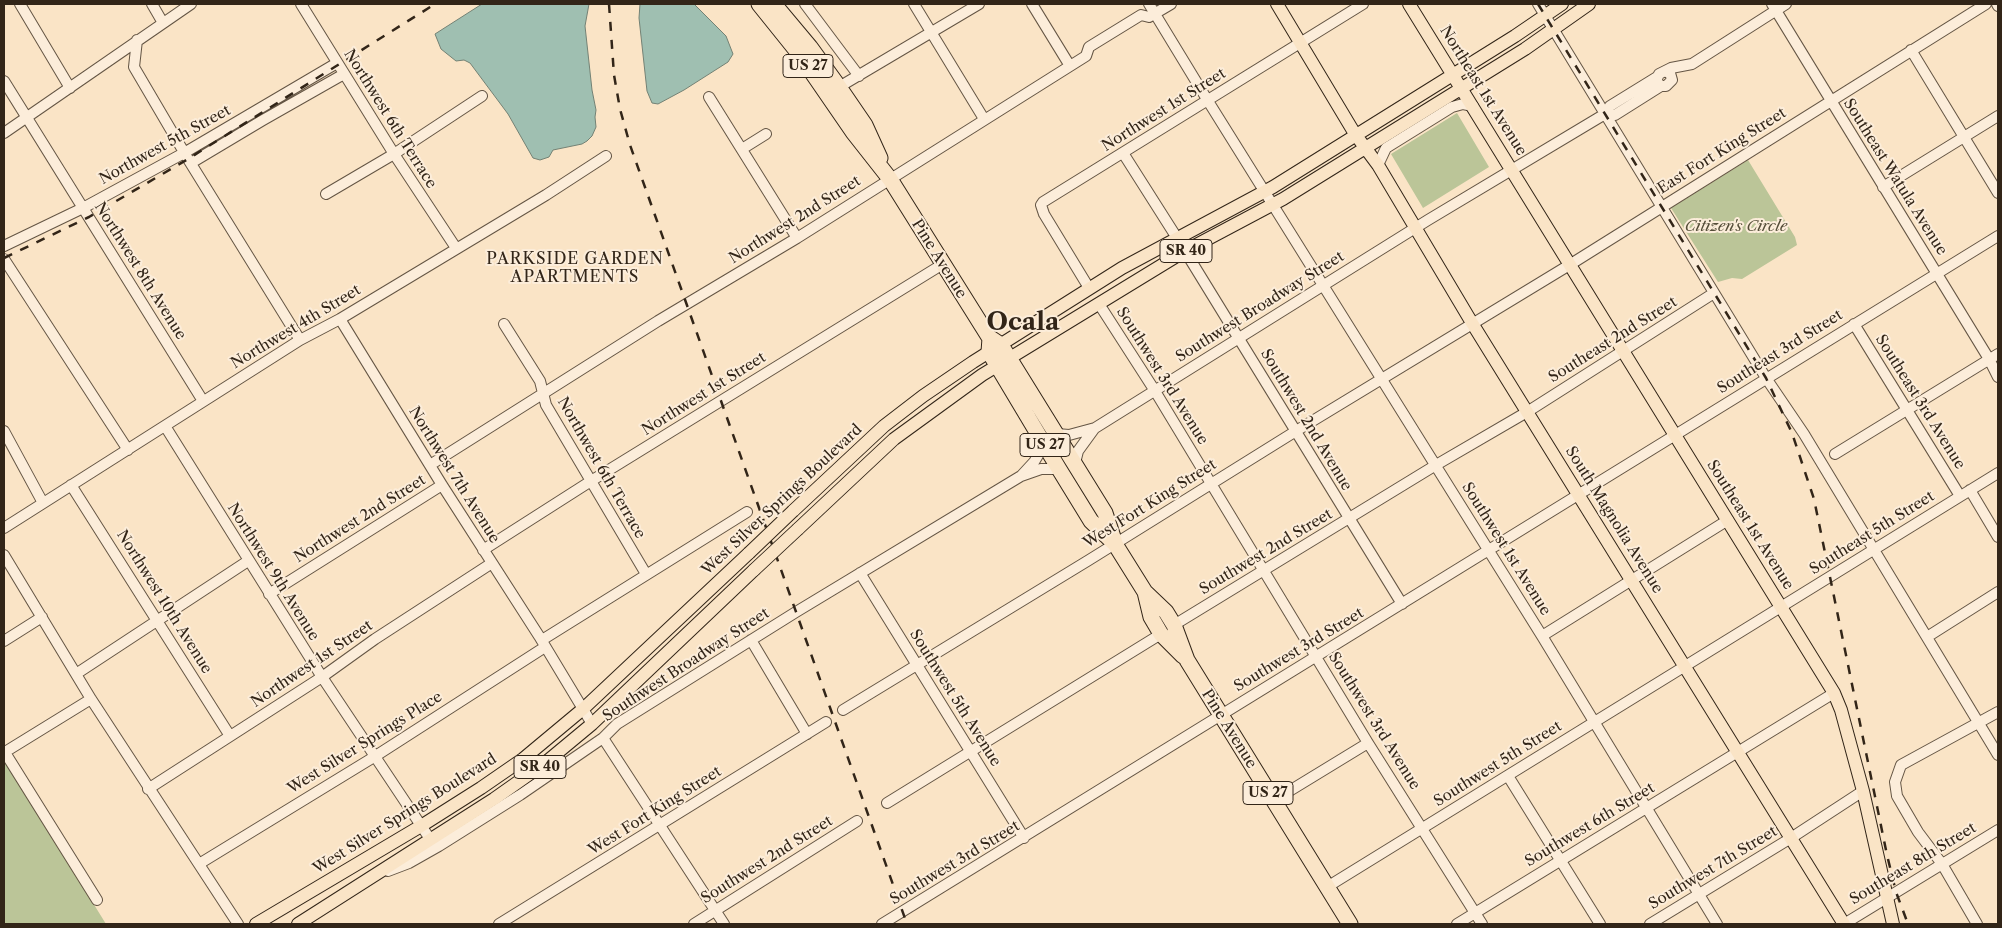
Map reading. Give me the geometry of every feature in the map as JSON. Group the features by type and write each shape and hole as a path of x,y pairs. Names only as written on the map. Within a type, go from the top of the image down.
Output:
{"highway":[{"name":"Pine Avenue","path":"758,4 800,55 853,132 890,179"},
{"name":"Pine Avenue","path":"774,4 810,47 865,125 890,179 994,345 1042,440 1059,469 1092,521 1115,544 1145,592 1166,612 1174,625 1187,660 1350,924"},
{"name":"Pine Avenue","path":"1003,362 1057,434 1075,463 1105,513 1115,544"},
{"name":"Pine Avenue","path":"1145,592 1150,617 1161,634 1187,660"}],"main road":[{"name":"South Magnolia Avenue","path":"1277,4 1355,134 1378,165 1472,323 1844,924"},
{"name":"Northeast 1st Avenue","path":"1409,4 1513,170"},
{"name":"SR 40","path":"1355,134 1562,4"},
{"name":"SR 40","path":"1365,148 1554,30 1589,4"},
{"name":"West Silver Springs Boulevard","path":"256,924 420,826 523,759 583,709 884,426 923,396 994,345 1089,288 1265,191 1355,134"},
{"name":"West Silver Springs Boulevard","path":"298,924 523,779 567,746 874,457 911,425 982,375 1141,277 1185,251 1273,205 1365,148"},
{"name":"Southeast 1st Avenue","path":"1513,170 1834,693 1841,710 1863,791 1894,924"},
{"path":"1185,251 1189,236 1209,225 1221,215"},
{"path":"1141,277 1150,265 1170,251 1177,238"},
{"path":"268,924 317,895 340,874"}],"street":[{"path":"20,4 70,88"},
{"path":"152,4 163,23"},
{"path":"4,133 191,4"},
{"name":"Northwest 6th Terrace","path":"301,4 394,154 456,248"},
{"path":"805,4 860,76"},
{"path":"914,4 984,119"},
{"path":"839,87 979,4"},
{"path":"1032,4 1070,66"},
{"name":"Southwest 1st Avenue","path":"1150,4 1208,101 1489,550 1717,924"},
{"name":"Northwest 2nd Street","path":"430,465 672,313 797,238 1086,56 1089,47 1141,15 1149,17 1171,4"},
{"name":"Northwest 1st Street","path":"1089,288 1044,214 1041,206 1043,202 1363,4"},
{"path":"1538,4 1766,378 1804,434 1998,755"},
{"name":"Southwest Broadway Street","path":"1057,434 1069,435 1095,428 1416,228 1605,114 1610,106 1659,82 1663,72 1671,68 1692,64 1774,7 1786,4"},
{"name":"East Fort King Street","path":"1472,323 1570,264 1986,4"},
{"name":"Southeast Watula Avenue","path":"1774,7 1936,274 1994,356"},
{"path":"137,40 134,67 184,153 300,340"},
{"path":"1911,50 1998,193"},
{"name":"Northwest 5th Street","path":"4,246 83,208 184,153 337,63"},
{"name":"Northwest 5th Street","path":"191,163 344,74"},
{"name":"Northwest 8th Avenue","path":"4,81 203,401"},
{"path":"326,194 394,154 482,96"},
{"path":"709,97 797,238"},
{"path":"1378,165 1386,148 1452,107 1463,104 1473,106"},
{"path":"1883,187 1998,116"},
{"path":"742,148 766,134"},
{"path":"1123,153 1177,238"},
{"name":"Northwest 4th Street","path":"4,528 300,340 340,319 546,195 606,156"},
{"name":"Southeast 3rd Street","path":"1578,495 1998,236"},
{"name":"Southwest 2nd Avenue","path":"1185,251 1402,604"},
{"path":"4,259 128,450"},
{"name":"Northwest 1st Street","path":"483,550 590,481 942,264"},
{"name":"Southeast 2nd Street","path":"1527,412 1714,293"},
{"name":"Southwest 3rd Avenue","path":"1099,304 1155,391 1368,743 1482,924"},
{"name":"Northwest 7th Avenue","path":"340,319 442,485 544,644 592,724"},
{"name":"West Fort King Street","path":"844,710 1472,323"},
{"name":"Northwest 6th Terrace","path":"504,324 540,381 546,406 646,574"},
{"name":"Southeast 3rd Avenue","path":"1854,324 1906,409 1998,537"},
{"path":"1835,454 1994,356 1998,378"},
{"name":"Southwest 2nd Street","path":"1174,625 1436,465 1527,412"},
{"name":"Northwest 9th Avenue","path":"165,426 322,677 430,839"},
{"name":"Southwest Broadway Street","path":"1075,463 1078,451 1095,428"},
{"path":"4,430 43,503"},
{"name":"Southwest Broadway Street","path":"1021,476 1034,462 1040,452 1042,440"},
{"name":"Southwest Broadway Street","path":"368,879 409,863 439,846 520,795 603,738 617,724 860,573 1021,476 1041,469 1059,469"},
{"name":"Southeast 5th Street","path":"1685,667 1998,473"},
{"name":"Northwest 10th Avenue","path":"71,485 230,736"},
{"name":"Northwest 2nd Street","path":"269,594 442,485"},
{"name":"Southwest 3rd Street","path":"882,924 1578,495"},
{"name":"West Silver Springs Place","path":"199,864 374,757 646,574 747,512"},
{"path":"1542,636 1728,520"},
{"path":"4,555 148,789 238,924"},
{"path":"76,674 248,561"},
{"name":"Northwest 1st Street","path":"148,789 322,677 492,563"},
{"name":"Southwest 5th Avenue","path":"860,573 969,752 1024,838"},
{"path":"1927,637 1998,592"},
{"path":"4,641 42,618"},
{"path":"887,803 1161,634"},
{"path":"751,640 807,734"},
{"name":"Southwest 5th Street","path":"1327,887 1685,667"},
{"name":"Southwest 6th Street","path":"1457,924 1834,693"},
{"path":"91,699 4,751 97,900"},
{"path":"1977,924 1942,864 1918,832 1897,796 1895,782 1901,765 1998,712"},
{"name":"West Fort King Street","path":"499,924 826,722"},
{"path":"603,738 724,924"},
{"path":"1273,801 1368,743"},
{"path":"1508,776 1600,924"},
{"name":"Southwest 7th Street","path":"1650,924 1791,838 1863,791"},
{"name":"Southwest 2nd Street","path":"694,924 857,821"},
{"name":"Southeast 8th Street","path":"1844,924 1998,830"}],"green space":[{"path":"1457,113 1489,167 1423,208 1391,154"},
{"name":"Citizen's Circle","path":"1748,160 1795,237 1797,245 1742,279 1732,278 1718,282 1671,208"},
{"path":"4,759 93,903 106,924 4,924"}],"shaded area":[{"path":"482,4 589,4 585,26 596,110 596,127 592,136 587,141 582,144 553,150 549,157 540,160 533,158 508,114 470,63 464,60 456,61 441,49 435,34"},
{"path":"640,4 694,4 726,36 733,54 728,62 684,90 658,104 652,103 647,91 639,18"}],"railway":[{"path":"4,258 89,217 188,159 435,4"},
{"path":"609,4 614,75 620,109 630,145 907,924"},
{"path":"1538,4 1766,378 1792,433 1814,499 1887,855 1896,892 1908,924"}],"district":[{"name":"PARKSIDE GARDEN APARTMENTS","path":"575,268"},
{"name":"Ocala","path":"1023,323"}]}
